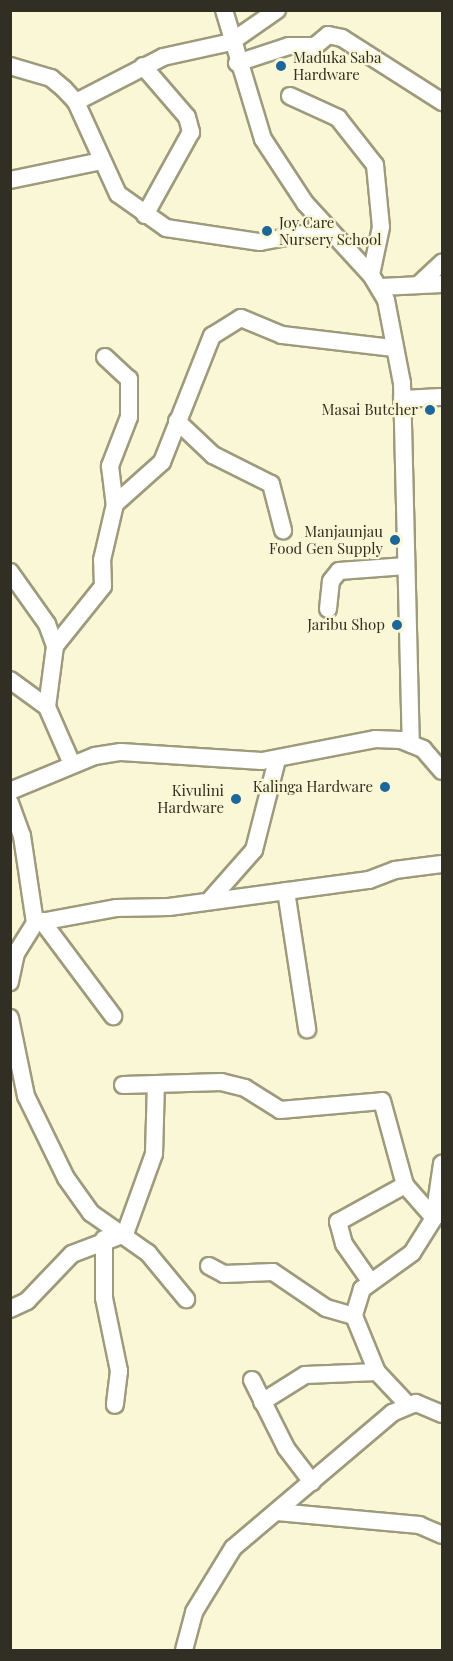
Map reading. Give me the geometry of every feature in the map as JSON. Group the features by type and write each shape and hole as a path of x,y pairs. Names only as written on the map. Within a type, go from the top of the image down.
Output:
{"street":[{"path":"224,10 237,63 263,139 328,229 376,281 418,285 442,284"},
{"path":"76,102 143,66 193,48 231,42 277,10"},
{"path":"237,63 289,46 315,46 328,35 342,38 442,102"},
{"path":"10,66 51,78 76,102 118,194 145,215 186,234 260,242 328,229"},
{"path":"143,66 187,117 191,132 145,215"},
{"path":"290,96 338,118 372,160 381,227 376,281 402,399 411,744"},
{"path":"10,180 102,161"},
{"path":"418,285 442,262"},
{"path":"115,504 158,469 203,348 232,321 249,319 282,335 392,348"},
{"path":"55,646 103,586 102,560 115,504 110,466 129,417 129,378 105,357"},
{"path":"402,399 442,397"},
{"path":"177,421 213,455 271,484 284,530"},
{"path":"328,609 331,580 339,571 406,566"},
{"path":"10,572 47,624 55,646 47,707"},
{"path":"10,680 47,707 72,764"},
{"path":"10,791 72,764 121,752 277,760 375,739 411,744 442,771"},
{"path":"208,901 254,850 277,760"},
{"path":"10,803 22,836 39,922 113,1016"},
{"path":"10,982 16,953 39,922 286,891 442,864"},
{"path":"286,891 307,1029"},
{"path":"10,1018 26,1096 66,1178 92,1213 124,1234 158,1262 186,1299"},
{"path":"123,1085 220,1082 245,1088 280,1110 382,1101 405,1185 437,1218"},
{"path":"124,1234 154,1154 156,1084"},
{"path":"407,1404 376,1371 354,1316 357,1296 370,1281 412,1253 437,1218 442,1164"},
{"path":"370,1281 344,1244 338,1222 405,1185"},
{"path":"10,1309 27,1301 72,1254 104,1239 124,1234"},
{"path":"104,1239 104,1298 119,1371 115,1405"},
{"path":"209,1266 224,1274 273,1272 326,1308 354,1316"},
{"path":"262,1402 305,1376 376,1371"},
{"path":"252,1380 286,1448 312,1482"},
{"path":"184,1650 194,1611 233,1548 312,1482 364,1433 407,1404 425,1404 442,1414"},
{"path":"277,1512 419,1525 442,1535"}],"place":[{"name":"Maduka Saba Hardware","path":"281,66"},
{"name":"Joy Care Nursery School","path":"267,231"},
{"name":"Masai Butcher","path":"430,410"},
{"name":"Manjaunjau Food Gen Supply","path":"395,540"},
{"name":"Jaribu Shop","path":"397,625"},
{"name":"Kalinga Hardware","path":"385,787"},
{"name":"Kivulini Hardware","path":"236,799"}]}
